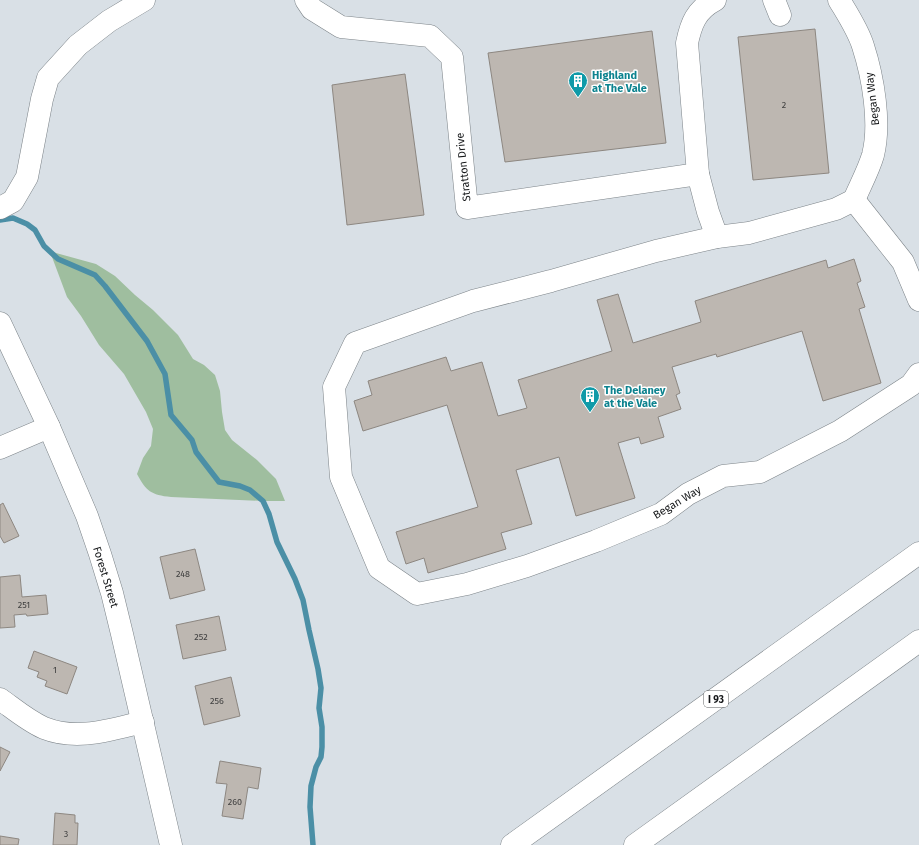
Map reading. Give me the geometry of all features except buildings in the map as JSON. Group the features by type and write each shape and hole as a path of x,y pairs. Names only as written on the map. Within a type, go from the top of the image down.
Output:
{"main road":[{"path":"0,208 13,201 28,177 42,99 48,78 78,45 109,21 144,0"},
{"name":"Stratton Drive","path":"306,0 312,9 341,27 430,36 452,57 467,208 698,174"},
{"path":"715,0 700,11 691,25 687,43 698,174 708,212 717,237 749,233 836,209 854,200 903,262 919,300"},
{"name":"Began Way","path":"839,0 851,18 863,46 872,81 877,120 873,155 854,200"},
{"name":"Began Way","path":"717,237 656,251 551,281 473,301 355,343 334,387 341,477 379,568 417,594 467,584 527,566 596,541 661,514 688,494 723,476 760,472 840,432 911,385 919,374"},
{"name":"Forest Street","path":"0,323 49,427 87,516 100,554 112,593 171,845"},
{"path":"0,448 49,427"},
{"name":"I 93","path":"512,845 919,553"},
{"path":"635,845 919,641"},
{"path":"0,699 29,720 42,727 61,734 85,735 143,722"}],"green space":[{"path":"44,246 56,253 96,264 115,276 178,335 193,359 204,365 215,375 220,391 225,430 232,440 257,460 276,479 285,501 171,497 159,495 146,488 137,474 143,458 151,446 153,429 146,412 124,374 99,345 67,297 52,257"}],"waterway":[{"path":"0,220 13,218 27,224 35,230 44,246 58,259 95,275 147,341 165,374 171,415 192,440 196,452 219,482 240,486 250,490 263,501 269,514 277,542 295,579 303,600 321,688 319,708 322,727 321,757 316,767 311,786 310,807 313,845"}],"place":[{"name":"Highland at The Vale","path":"578,98"},
{"name":"The Delaney at the Vale","path":"590,413"}]}
